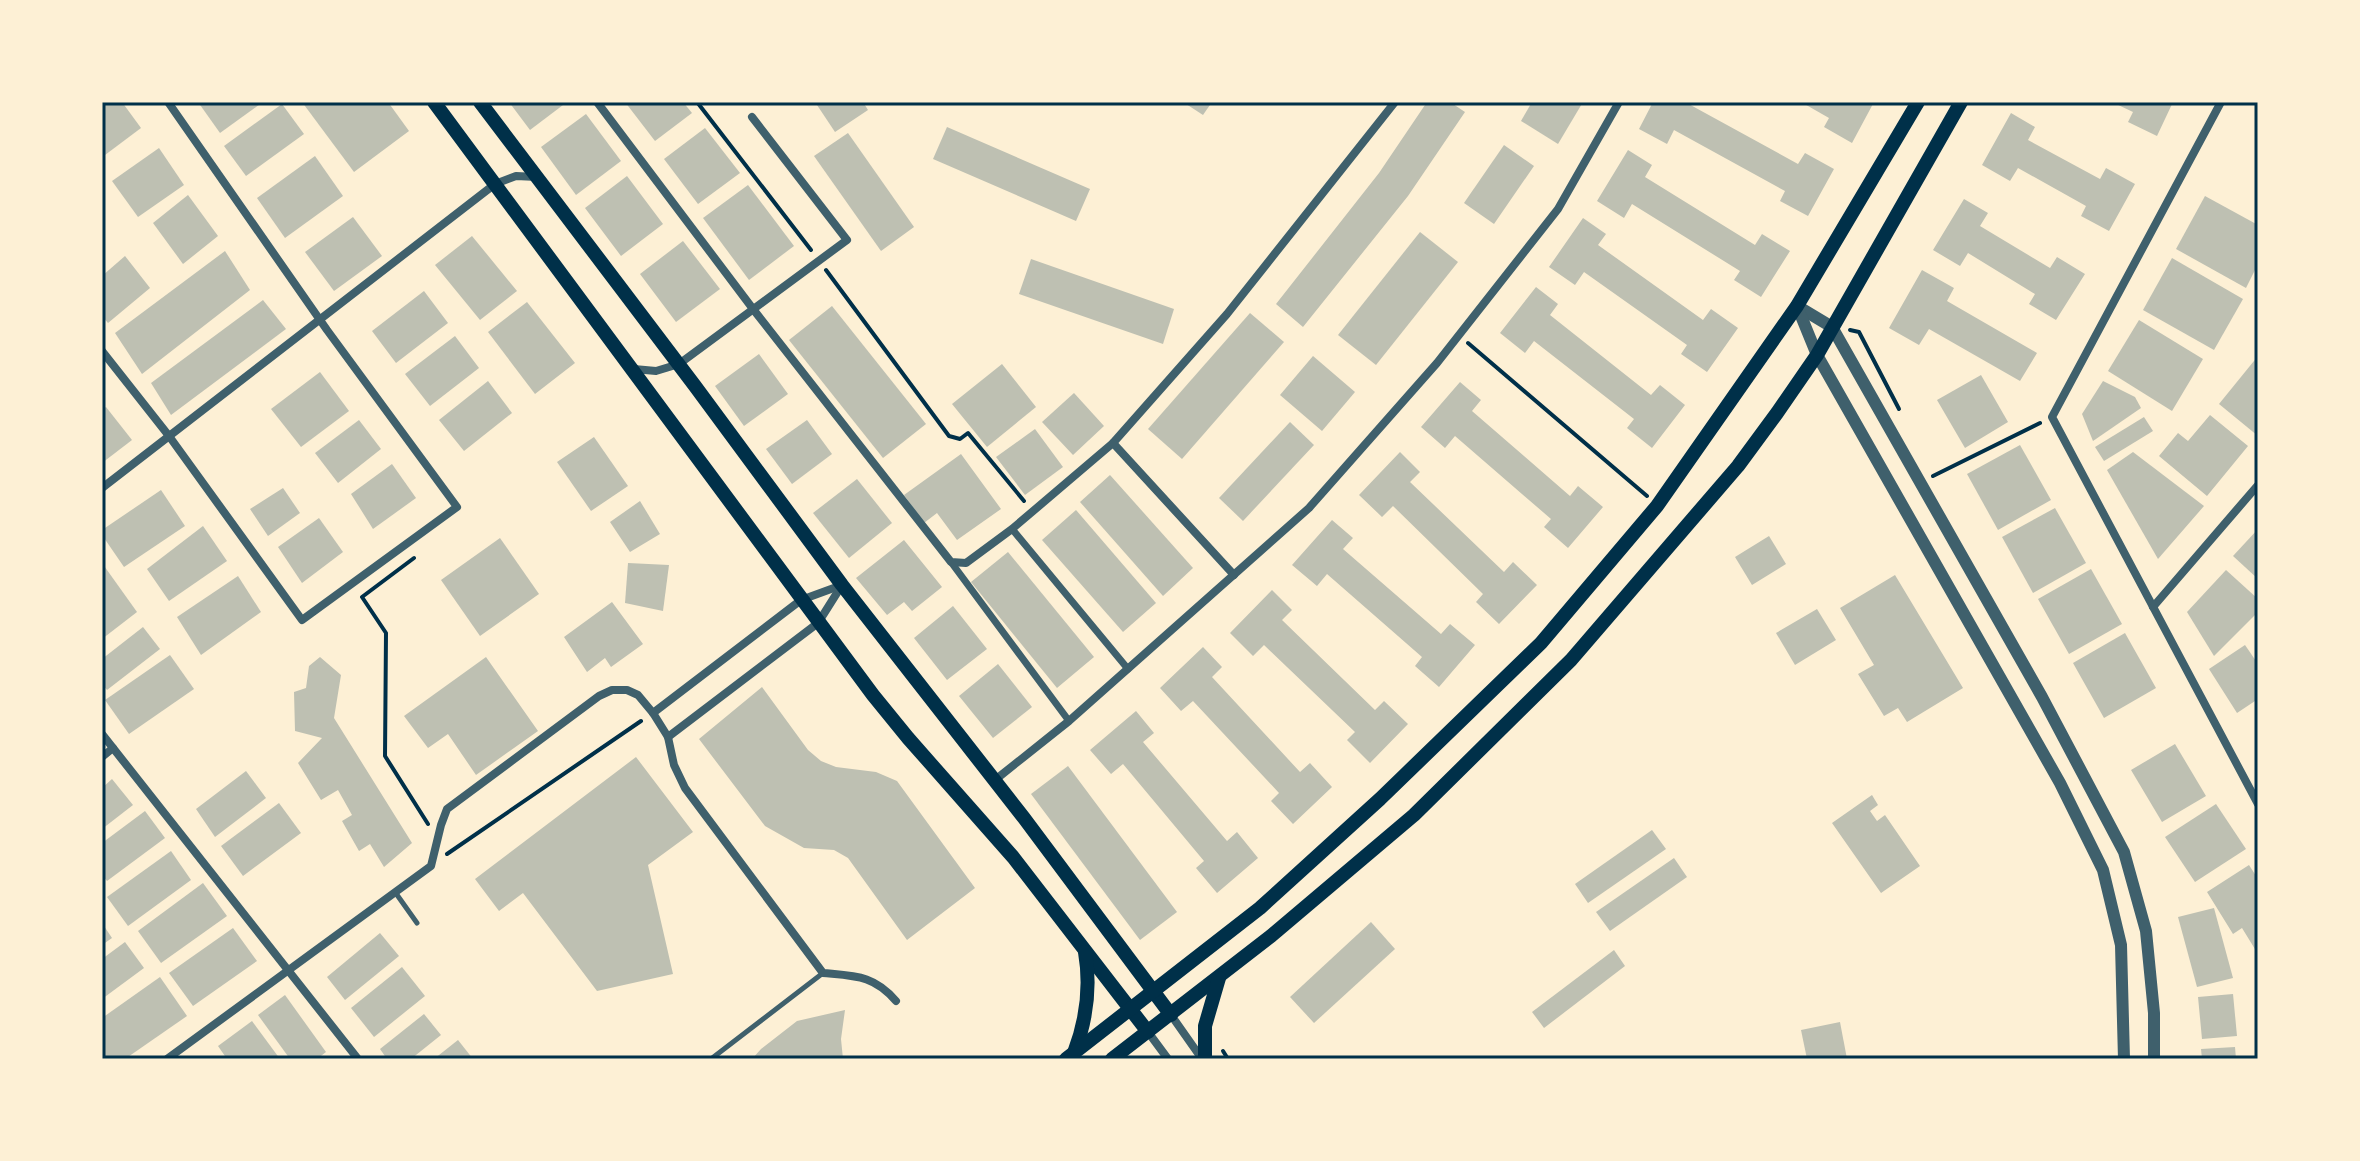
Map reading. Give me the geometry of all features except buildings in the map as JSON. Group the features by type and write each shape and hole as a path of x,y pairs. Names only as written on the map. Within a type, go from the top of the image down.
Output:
{"main road":[{"path":"434,102 818,623 908,738 1013,857 1148,1032"},
{"path":"480,102 842,585 995,780 1171,1015"},
{"path":"1070,1056 1260,908 1380,799 1541,643 1657,506 1797,306 1918,102"},
{"path":"1112,1059 1271,936 1414,815 1571,660 1738,466 1817,355 1961,102"},
{"path":"1070,1056 1087,1006 1089,986 1084,947"},
{"path":"1203,1059 1206,1019 1220,977"}],"street":[{"path":"102,351 169,436 302,620 457,507 320,320 168,102"},
{"path":"597,102 753,309 951,562 1069,721"},
{"path":"951,562 966,563 1012,529 1113,443 1227,314 1395,102"},
{"path":"995,780 1069,721 1309,508 1437,363 1558,209 1619,102"},
{"path":"2221,102 2052,417 2258,804"},
{"path":"633,368 656,371 679,364 847,240 752,117"},
{"path":"102,488 495,184 516,176 537,177"},
{"path":"1797,306 1832,327 2042,697 2124,852 2146,931 2154,1013 2154,1059"},
{"path":"1797,306 1817,355 2060,783 2103,870 2121,945 2124,1059"},
{"path":"1113,443 1234,575"},
{"path":"2153,607 2258,485"},
{"path":"1012,529 1128,669"},
{"path":"653,713 801,600 842,585"},
{"path":"668,737 818,623 842,585"},
{"path":"167,1059 431,866 447,809 599,696 612,690 627,690 638,695 653,713 668,737 674,765 685,788 823,973 862,977 876,982 896,1001"},
{"path":"102,734 358,1059"},
{"path":"102,757 113,748"},
{"path":"1171,1015 1203,1059"},
{"path":"1148,1032 1168,1059"}],"lane":[{"path":"395,892 417,923"},
{"path":"711,1059 823,973"}],"path":[{"path":"697,102 949,436 960,439 968,433 1031,509"},
{"path":"1459,335 1657,506"},
{"path":"1920,482 2052,417"},
{"path":"422,553 362,597 386,633 385,756 429,825"},
{"path":"431,866 653,713"}]}
